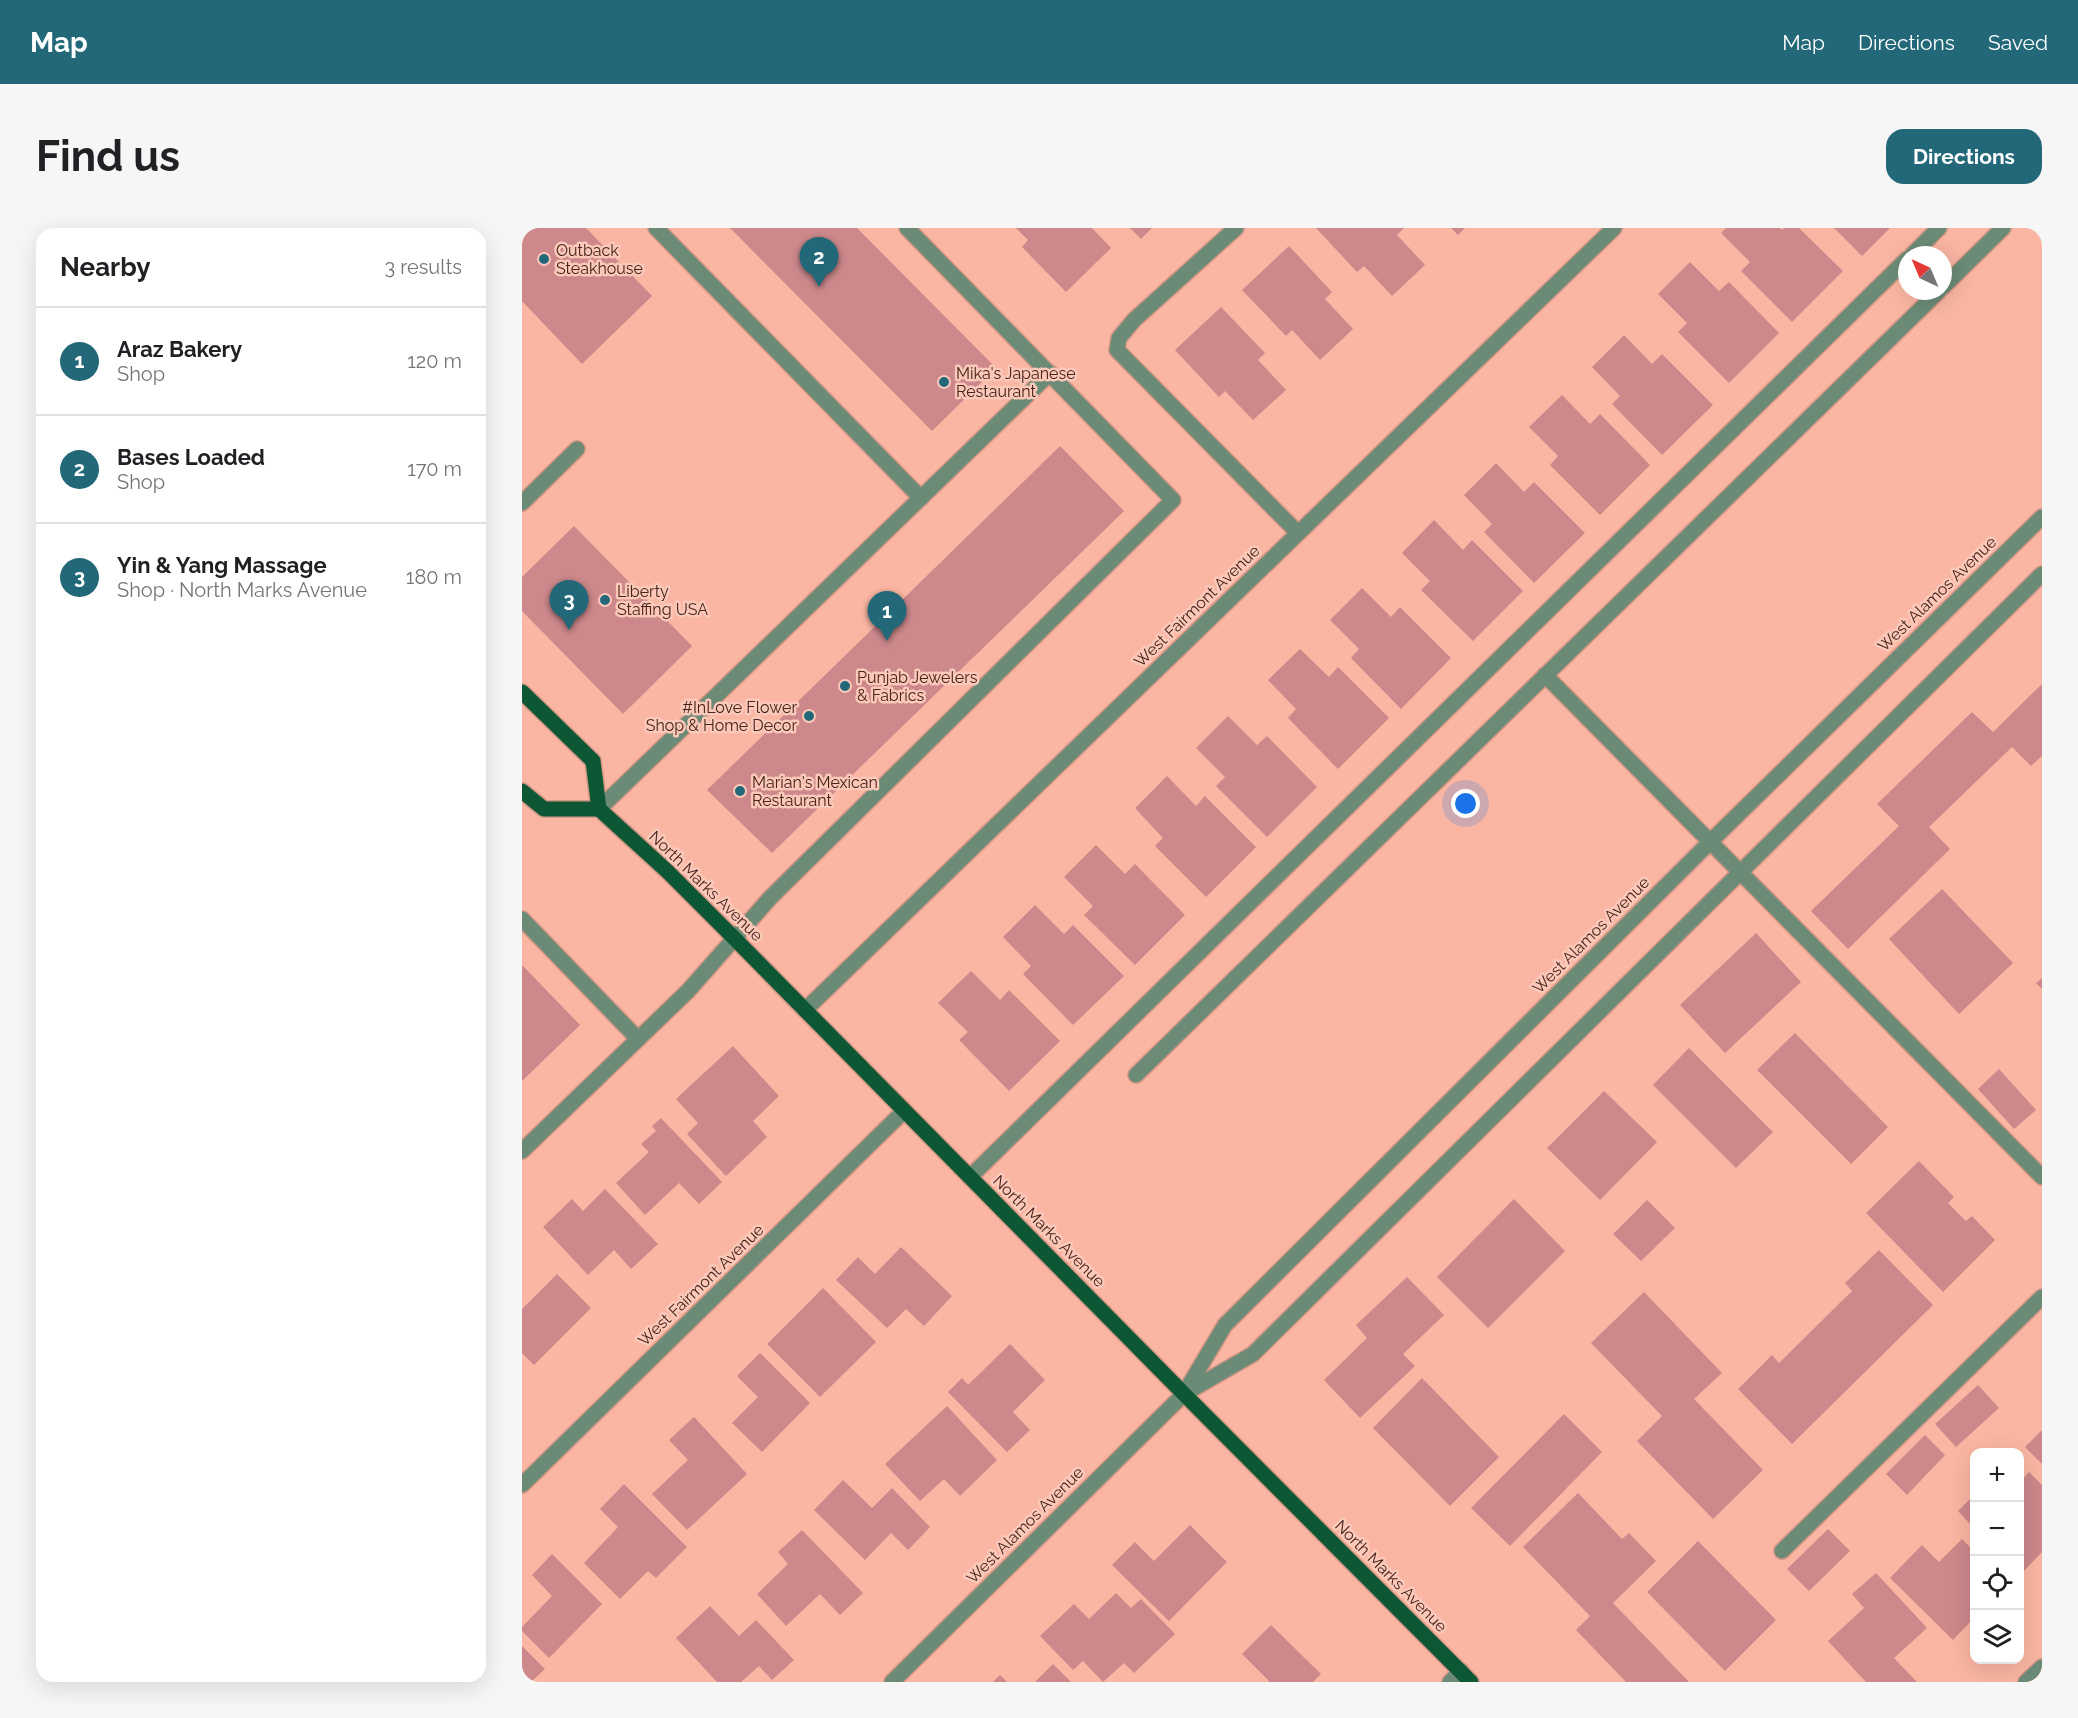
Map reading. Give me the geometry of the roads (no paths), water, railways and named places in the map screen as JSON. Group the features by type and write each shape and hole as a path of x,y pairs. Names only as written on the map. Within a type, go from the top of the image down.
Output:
{"main road":[{"path":"522,692 593,760 599,809 544,808 522,791"},
{"name":"North Marks Avenue","path":"599,809 667,871 734,938 1184,1394 1460,1678"}],"street":[{"path":"656,228 921,498"},
{"path":"522,1151 688,992 770,898 1173,500 907,228"},
{"path":"1236,228 1134,320 1119,338 1117,350 1298,533"},
{"name":"West Fairmont Avenue","path":"805,1010 1614,228"},
{"path":"1920,246 1939,228"},
{"path":"1952,278 2003,228"},
{"path":"970,1177 1898,268"},
{"path":"1136,1075 1930,300"},
{"path":"599,809 1050,373"},
{"path":"522,503 577,449"},
{"name":"West Alamos Avenue","path":"1184,1394 1225,1325 1710,842 2042,517"},
{"name":"West Alamos Avenue","path":"892,1682 1184,1394 1253,1354 2042,574"},
{"path":"1545,675 2042,1177"},
{"path":"522,919 638,1039"},
{"name":"West Fairmont Avenue","path":"522,1485 904,1111"},
{"path":"1782,1551 2042,1297"},
{"path":"2026,1682 2042,1666"}],"place":[{"name":"Outback Steakhouse","path":"544,259"},
{"name":"Bases Loaded","path":"819,287"},
{"name":"Mika's Japanese Restaurant","path":"944,382"},
{"name":"Liberty Staffing USA","path":"605,600"},
{"name":"Yin & Yang Massage","path":"569,630"},
{"name":"Araz Bakery","path":"887,641"},
{"name":"Punjab Jewelers & Fabrics","path":"845,686"},
{"name":"#InLove Flower Shop & Home Decor","path":"809,716"},
{"name":"Marian's Mexican Restaurant","path":"740,791"}]}
